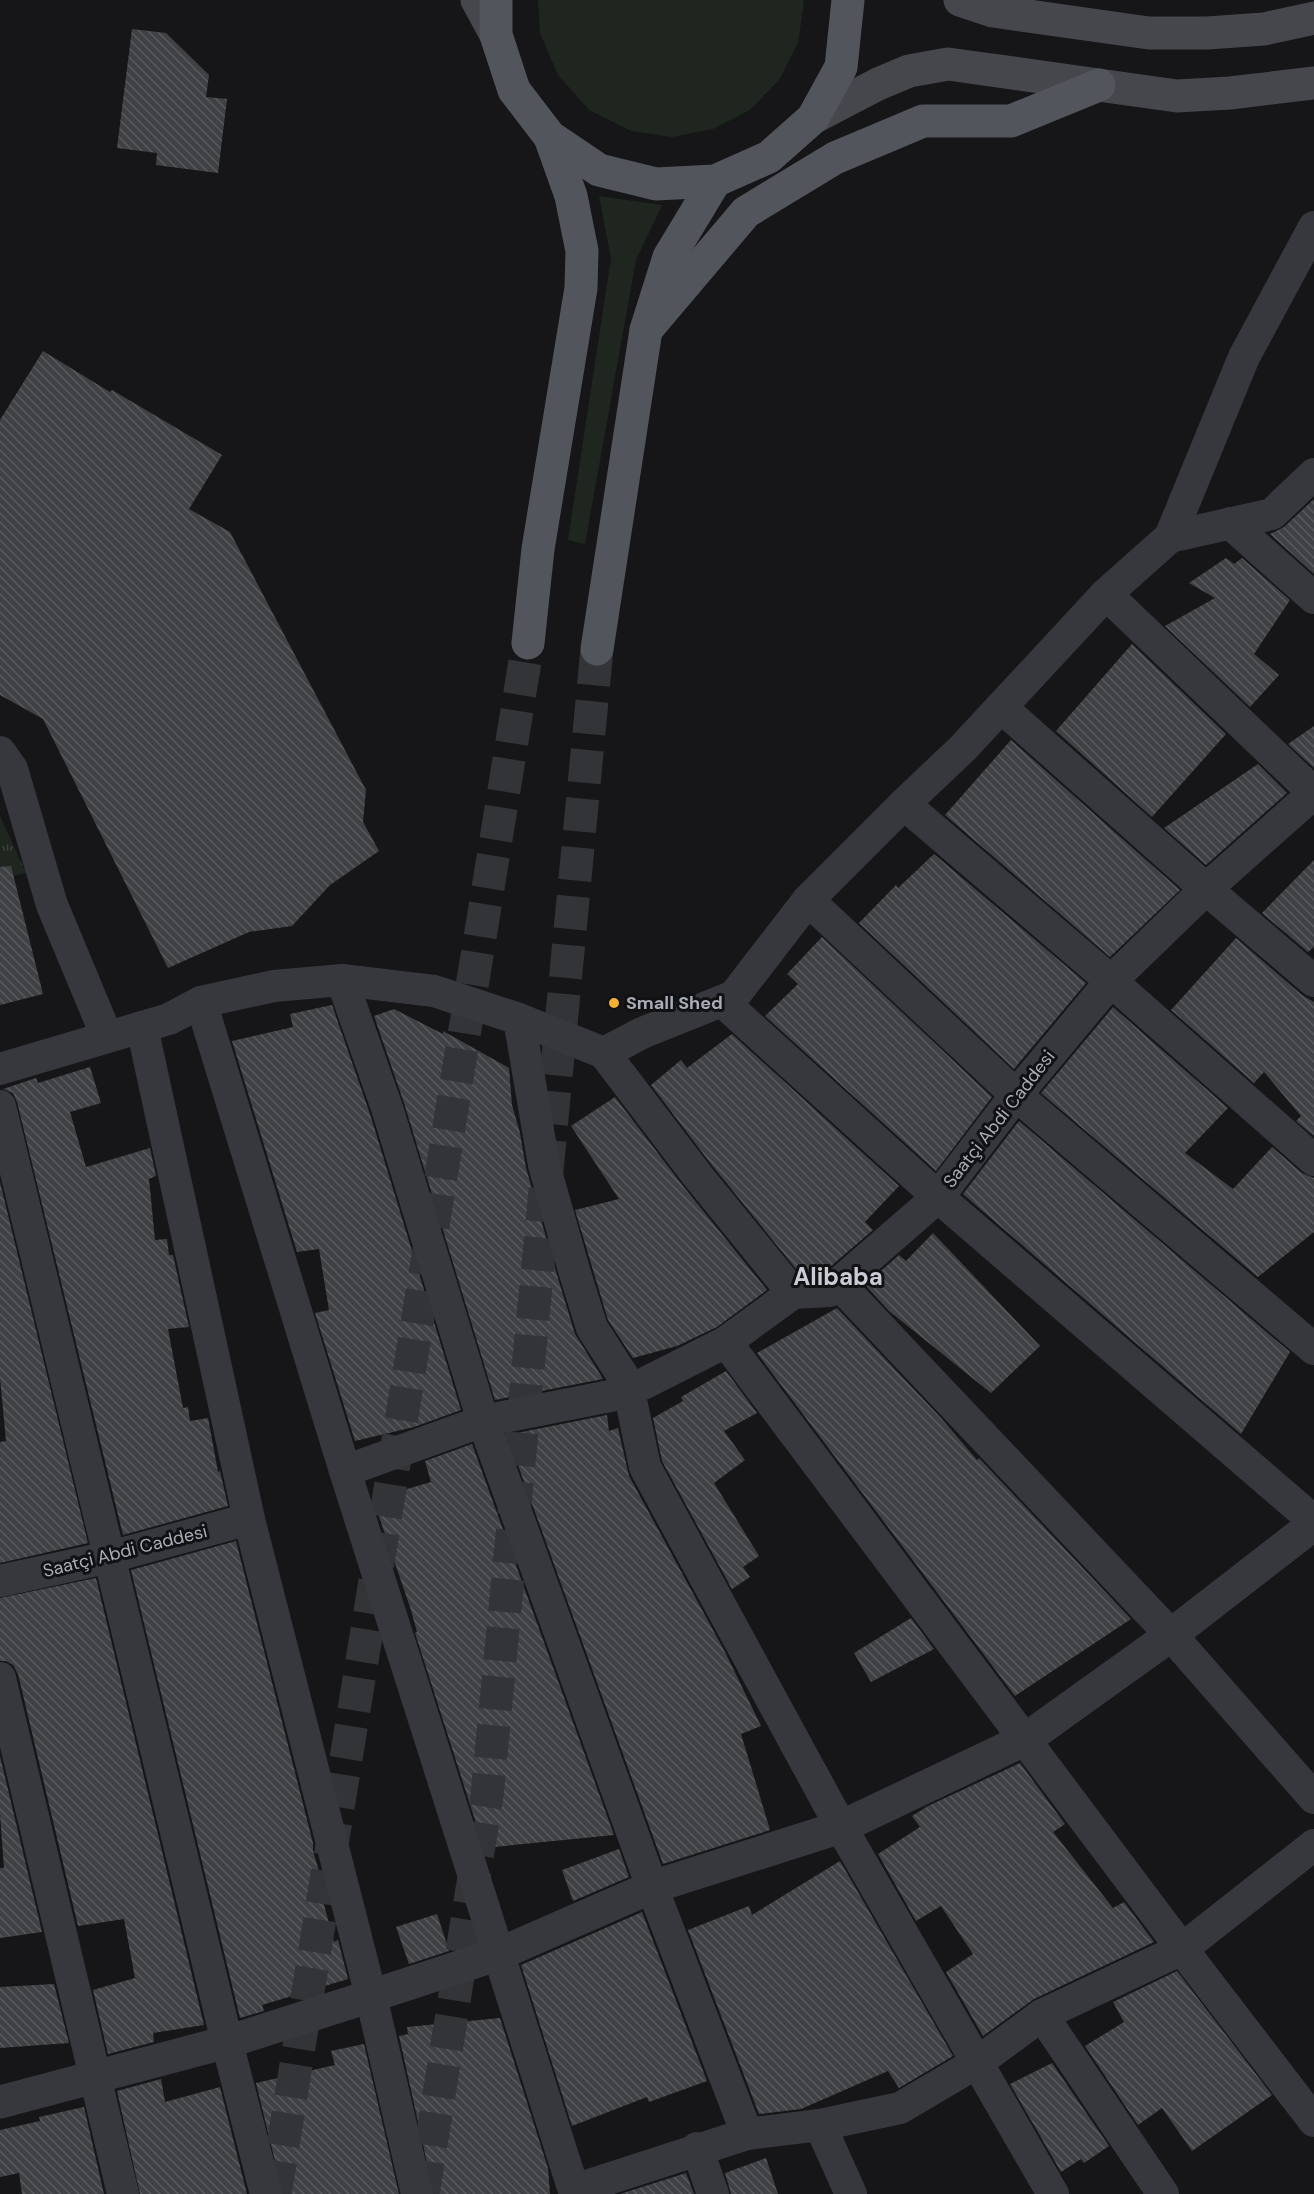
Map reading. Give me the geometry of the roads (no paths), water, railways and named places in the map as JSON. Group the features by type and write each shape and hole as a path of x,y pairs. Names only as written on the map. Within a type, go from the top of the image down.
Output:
{"main road":[{"path":"477,0 496,35 514,90 550,137 599,170 656,184 715,181 769,157 813,118 879,84 909,71 948,64 1177,96 1230,93 1314,83"},
{"path":"496,0 496,35"},
{"path":"813,118 841,67 848,0"},
{"path":"960,0 993,10 1149,33 1207,33 1264,29 1314,18"},
{"path":"646,330 746,212 835,158 923,121 1011,121 1099,85"},
{"path":"528,643 538,549 581,288 582,251 570,196 550,137"},
{"path":"597,649 646,330 669,257 715,181"}],"street":[{"path":"604,1053 642,1033 734,996 808,900 963,748 1106,594 1170,537 1245,357 1314,227"},
{"path":"1170,537 1272,514 1314,474"},
{"path":"1230,524 1314,598"},
{"path":"1106,594 1314,793"},
{"path":"1002,707 1206,889 1314,981"},
{"path":"0,752 12,768 52,905 107,1037"},
{"name":"Saatçi Abdi Caddesi","path":"793,1293 830,1291 939,1197 1016,1095 1111,981 1206,889 1314,793"},
{"path":"904,804 1111,981 1314,1160"},
{"path":"808,900 1016,1095 1314,1349"},
{"path":"0,1069 169,1019 201,1002 274,986 342,980 434,991 519,1019 604,1053 793,1293 726,1342 628,1390 483,1421 345,1471"},
{"path":"342,980 387,1108 483,1421 652,1887 747,2133"},
{"path":"0,2102 227,2042 371,1996 499,1954 652,1887 841,1827 1026,1739 1171,1635 1314,1523 939,1197 722,1000"},
{"path":"201,1002 345,1471 575,2192 747,2133 820,2125 900,2108 978,2062 1042,2015 1182,1949 1314,1845"},
{"path":"519,1019 544,1164 592,1329 628,1390 645,1467 841,1827 1053,2194"},
{"path":"141,1027 249,1519 371,1996 417,2194"},
{"path":"0,1106 266,2194"},
{"path":"838,1283 1171,1635 1314,1798"},
{"path":"726,1342 1314,2121"},
{"name":"Saatçi Abdi Caddesi","path":"0,1581 110,1557 249,1519"},
{"path":"0,1678 123,2194"},
{"path":"1042,2015 1163,2194"},
{"path":"820,2125 850,2194"},
{"path":"698,2148 713,2194"}],"tunnel":[{"path":"275,2194 528,643"},
{"path":"423,2194 487,1796 597,649"}],"place":[{"name":"Small Shed","path":"614,1003"}],"district":[{"name":"Alibaba","path":"838,1277"}]}
